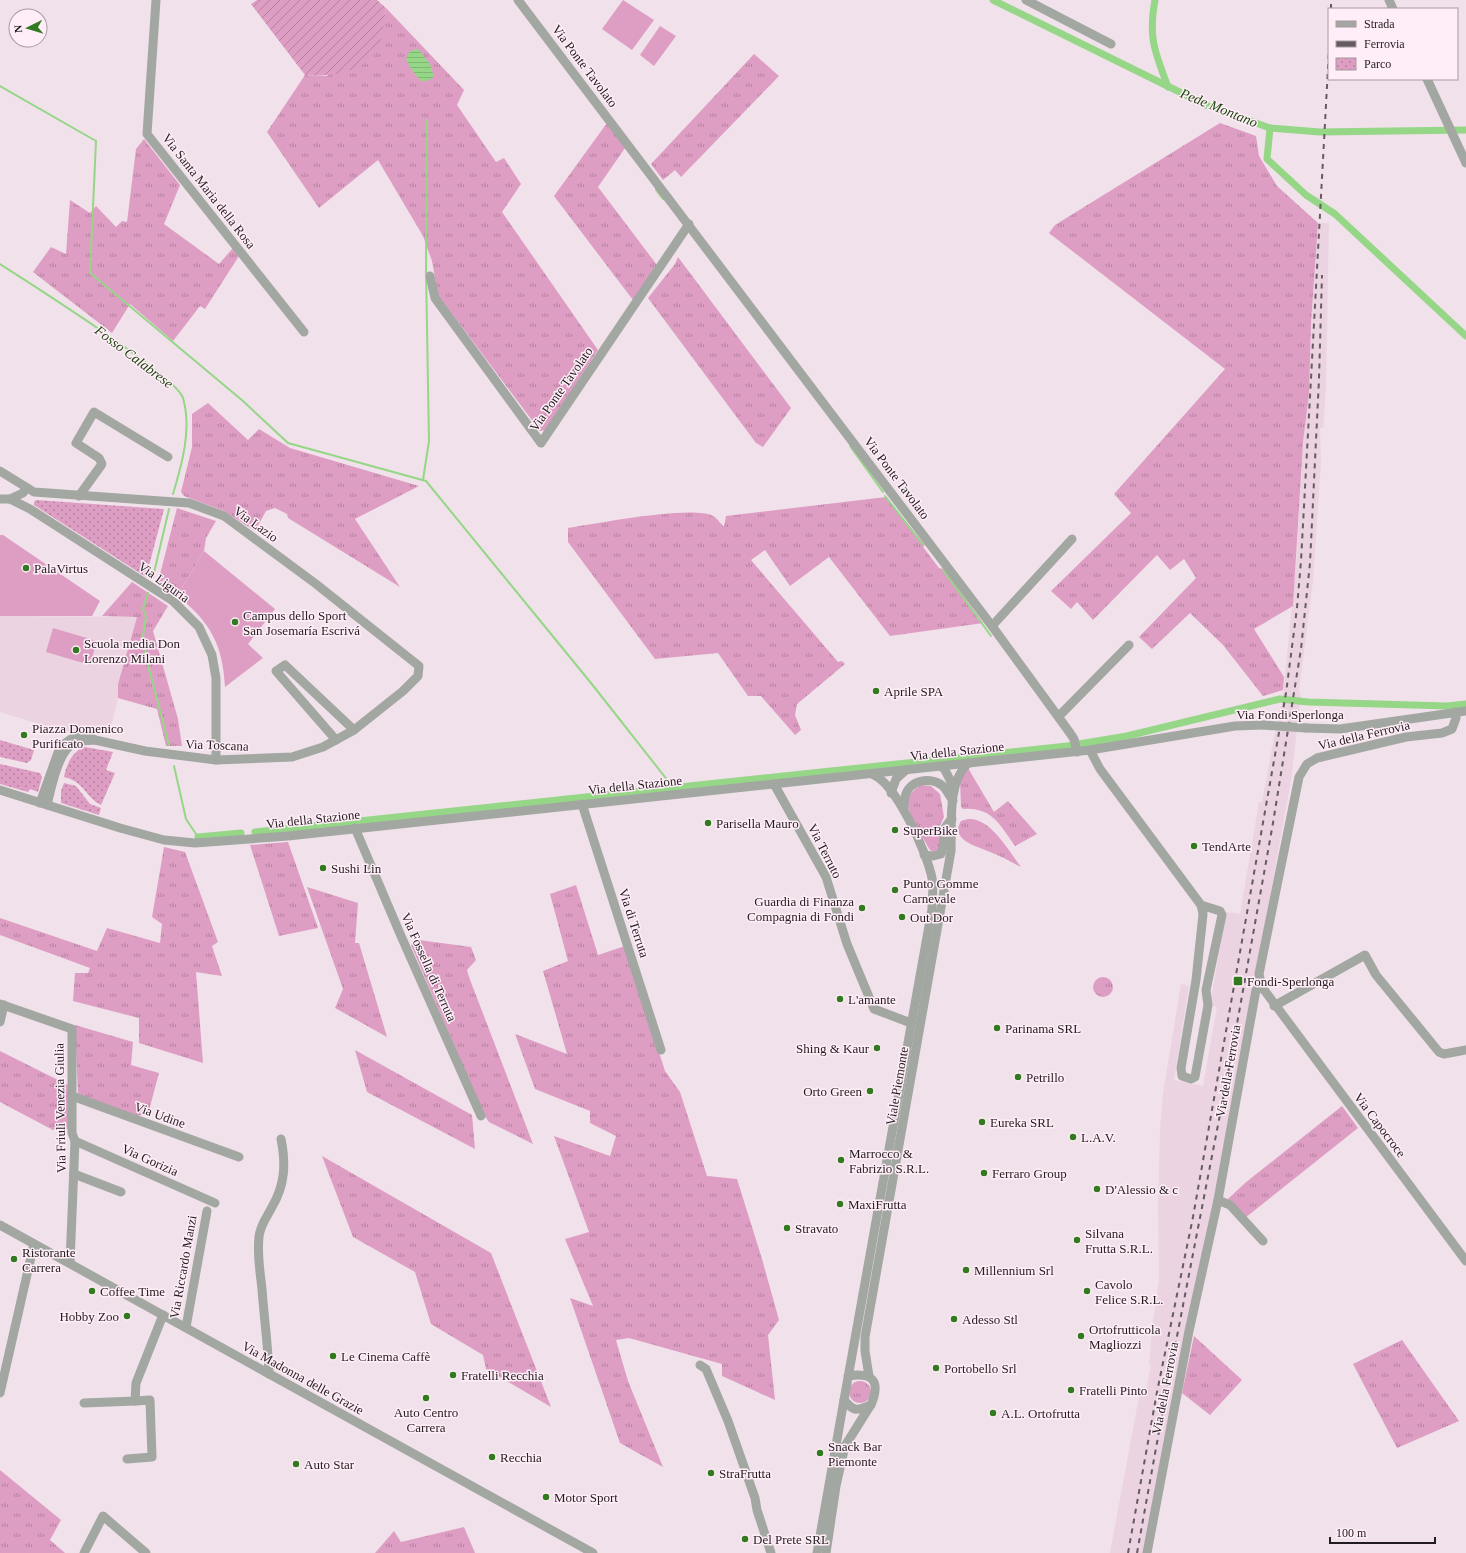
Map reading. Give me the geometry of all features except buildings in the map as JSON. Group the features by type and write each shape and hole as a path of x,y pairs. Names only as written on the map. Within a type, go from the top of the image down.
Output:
{"street":[{"name":"Via Santa Maria della Rosa","path":"156,0 146,134 304,332"},
{"name":"Via Ponte Tavolato","path":"518,0 992,626 1059,716 1076,745"},
{"path":"1026,0 1111,44"},
{"path":"1427,80 1466,163"},
{"name":"Via Ponte Tavolato","path":"430,276 435,298 541,443 689,224"},
{"path":"79,496 102,464 99,458 76,443 94,412 168,457"},
{"name":"Via Lazio","path":"0,472 25,490 34,492 189,503 224,516 316,584 419,666"},
{"path":"0,499 13,501 25,490"},
{"name":"Via Liguria","path":"13,501 30,509 173,601 199,627 212,655 216,678 216,760"},
{"path":"992,626 1072,540"},
{"path":"1059,716 1129,645"},
{"path":"336,740 276,671 285,665 354,730"},
{"name":"Via Toscana","path":"44,804 60,747 74,737 90,736 95,740 145,752 216,760 292,757 324,747 354,730 403,691 418,676 419,666"},
{"name":"Via Fondi Sperlonga","path":"1090,750 1235,726 1340,728 1466,711"},
{"name":"Via della Ferrovia","path":"1147,1553 1189,1332 1218,1200 1256,990 1262,988 1259,974 1299,777 1307,764 1317,758 1392,740 1442,733 1452,729 1456,718 1455,712"},
{"name":"Via della Stazione","path":"0,790 164,840 195,844 288,836 871,774 968,763 1076,745 1090,750"},
{"path":"1090,750 1100,769 1201,905 1203,914 1200,954 1181,1068 1182,1076 1191,1079 1195,1077 1208,1005 1206,993 1212,956 1222,915 1220,911 1201,905"},
{"path":"953,786 962,769 968,763"},
{"path":"941,766 945,770 953,786"},
{"path":"891,793 896,779 906,770"},
{"name":"Viale Piemonte","path":"817,1553 932,909 932,879 924,856 904,810 884,781 871,774"},
{"path":"904,810 905,795 913,785 922,780 937,782 944,788 953,801"},
{"name":"Via Terruto","path":"774,784 826,876 847,944 874,1009 911,1023"},
{"name":"Viale Piemonte","path":"826,1553 836,1486 845,1446 871,1405 875,1395 874,1382 869,1376 865,1351 865,1337 951,851 953,786"},
{"name":"Via di Terruta","path":"582,804 661,1050"},
{"path":"924,856 941,854 944,846 942,834 944,826 952,819"},
{"name":"Via Fossella di Terruta","path":"355,828 401,936 482,1116"},
{"path":"1200,954 1212,956"},
{"path":"1274,1006 1365,955 1376,975 1439,1052 1444,1054 1466,1050"},
{"name":"Via Capocroce","path":"1262,988 1466,1261"},
{"path":"1194,991 1206,993"},
{"path":"0,1022 2,1004"},
{"name":"Via Friuli Venezia Giulia","path":"2,1004 72,1029 72,1133 75,1141 70,1263"},
{"name":"Via Udine","path":"72,1096 239,1158"},
{"path":"269,1374 258,1255 259,1235 264,1218 272,1208 281,1189 285,1159 281,1139"},
{"name":"Via Gorizia","path":"75,1141 215,1203"},
{"path":"74,1174 121,1192"},
{"path":"1218,1200 1230,1205 1264,1241"},
{"name":"Via Riccardo Manzi","path":"186,1327 207,1210"},
{"name":"Via Madonna delle Grazie","path":"0,1225 593,1553"},
{"path":"0,1393 34,1244"},
{"path":"135,1401 136,1383 163,1315"},
{"path":"700,1365 706,1369 728,1421 755,1498 757,1510 771,1553"},
{"path":"848,1376 862,1374 869,1376"},
{"path":"84,1403 150,1400 152,1457 127,1459"},
{"path":"844,1400 851,1408 859,1410 871,1405"},
{"path":"84,1553 103,1516 146,1553"}],"shaded area":[{"path":"418,49 430,64 434,77 427,81 421,81 411,69 406,59 410,51"},
{"path":"1318,223 1329,223 1326,383 1323,428 1320,428 1321,462 1313,581 1299,691 1301,695 1291,780 1224,1151 1144,1553 1110,1553 1140,1391 1146,1391 1151,1365 1149,1364 1152,1330 1159,1280 1158,1207 1160,1130 1163,1093 1181,984 1189,986 1174,1080 1203,1086 1217,1007 1210,1005 1226,912 1240,914 1259,802 1262,802 1279,710 1282,706 1296,566 1303,442 1309,394 1311,323"},
{"name":"Scuola media Don Lorenzo Milani","path":"0,616 137,617 118,684 118,698 109,734 83,729 68,733 0,712"}],"green space":[{"path":"257,0 377,0 386,8 380,45 376,53 369,60 352,69 334,74 305,75 251,4"},
{"path":"623,0 654,20 632,50 602,29"},
{"path":"386,8 464,90 457,105 496,162 504,158 521,184 502,212 598,350 546,430 540,431 438,295 432,261 423,236 378,160 319,208 267,132 305,75 327,76 385,16"},
{"path":"660,26 676,36 654,66 640,55"},
{"path":"754,54 779,76 681,177 675,170 663,180 651,164"},
{"path":"607,123 625,148 598,187 657,265 633,300 554,196"},
{"path":"1220,123 1256,136 1259,156 1277,186 1318,223 1311,323 1309,394 1303,442 1293,606 1254,629 1284,677 1283,690 1263,696 1223,645 1190,613 1152,649 1139,637 1196,578 1184,559 1170,570 1157,555 1093,620 1077,602 1071,609 1051,591 1131,513 1114,494 1225,369 1049,233 1055,225"},
{"path":"144,139 180,185 164,224 219,264 233,248 239,256 205,309 200,306 173,341 130,304 112,333 33,272 51,247 66,254 70,200 90,213 96,206 116,227 122,221 127,222 136,149"},
{"path":"678,257 791,408 763,447 756,443 648,298 675,264"},
{"path":"208,403 248,440 259,429 290,448 419,486 355,519 400,587 288,518 287,514 275,508 266,511 255,531 224,511 184,496 181,492 192,447 192,414"},
{"path":"886,497 925,545 923,547 939,568 944,569 983,623 890,636 829,557 790,586 765,550 751,560 838,662 842,661 845,664 797,704 795,715 801,730 795,735 761,696 748,696 718,653 655,659 568,542 568,528 643,516 702,513 713,516 724,527 726,516"},
{"path":"36,500 164,509 146,577 34,505"},
{"path":"177,508 216,521 206,538 204,551 177,596 158,582"},
{"name":"PalaVirtus","path":"0,535 3,535 100,601 92,616 0,616"},
{"name":"Campus dello Sport San Josemaría Escrivá","path":"204,551 275,609 248,644 263,658 225,687 224,672 218,646 213,635 198,615 177,596"},
{"path":"132,582 168,606 153,631 178,719 182,746 166,746 157,709 118,698 118,684 137,617 102,616"},
{"path":"53,628 97,641 90,665 46,652"},
{"path":"0,740 34,750 31,760 27,763 0,757"},
{"path":"85,747 113,752 106,770 115,773 101,805 91,798 76,782 64,777 66,768 71,759 77,751"},
{"path":"0,764 40,773 42,777 38,792 30,789 28,792 0,784"},
{"path":"968,768 994,812 1008,801 1037,834 1015,846 1000,825 988,814 973,809 963,809 961,807 960,780"},
{"path":"64,783 76,786 90,804 101,808 99,815 61,803 61,791"},
{"path":"921,785 931,786 940,794 944,817 939,828 941,847 939,851 933,852 930,850 913,820 908,807 911,794"},
{"path":"968,819 984,823 991,829 1005,844 1021,867 998,855 973,845 962,838 959,834 958,828 961,821"},
{"path":"288,842 318,928 279,936 250,845"},
{"path":"164,847 185,852 218,942 212,946 222,976 196,972 203,1063 139,1043 139,1018 73,1001 75,973 88,973 90,968 0,935 0,918 97,951 107,928 160,943 162,924 152,917"},
{"path":"576,885 598,955 625,946 665,1071 680,1092 707,1176 737,1179 779,1320 768,1335 775,1400 722,1376 722,1364 629,1338 616,1340 628,1381 663,1467 620,1443 570,1298 593,1306 565,1239 589,1232 554,1136 610,1156 616,1136 590,1123 590,1111 535,1089 515,1034 567,1054 543,971 568,961 550,894"},
{"path":"307,887 358,903 355,943 359,943 387,1037 335,1008 343,989"},
{"path":"419,940 471,947 476,960 467,970 469,977 533,1144 489,1122 484,1115 411,945"},
{"path":"1103,977 1110,980 1113,987 1110,994 1103,997 1096,994 1093,987 1096,980"},
{"path":"75,1025 133,1042 131,1065 159,1073 148,1114 134,1116 78,1094"},
{"path":"355,1050 472,1115 475,1149 367,1092"},
{"path":"0,1051 68,1085 68,1129 53,1130 0,1102"},
{"path":"1342,1106 1358,1128 1245,1218 1228,1199 1245,1183"},
{"path":"322,1156 491,1253 551,1407 486,1369 483,1355 431,1324 415,1272 353,1237"},
{"path":"1194,1336 1242,1380 1210,1415 1182,1393"},
{"path":"1402,1340 1459,1421 1397,1448 1353,1364"},
{"path":"860,1381 868,1384 871,1392 868,1400 860,1403 852,1400 849,1392 852,1384"},
{"path":"0,1470 61,1520 50,1540 65,1553 0,1553"},
{"path":"464,1527 475,1553 375,1553 394,1531 401,1542"}],"waterway":[{"name":"Pede Montano","path":"993,0 1208,106 1270,128 1320,132 1466,130"},
{"path":"1155,0 1152,25 1154,45 1168,87"},
{"path":"0,86 96,141 90,273 243,401 288,443 426,481 591,683 672,786"},
{"path":"423,480 429,441 426,270 427,120"},
{"path":"1270,128 1267,159 1306,195 1335,214 1466,336"},
{"path":"656,190 663,199"},
{"name":"Fosso Calabrese","path":"0,264 130,351 156,370 175,387 183,398 186,410 186,434 180,471 173,494"},
{"path":"850,446 883,492"},
{"path":"885,496 923,545"},
{"name":"Fosso Calabrese","path":"153,577 169,509"},
{"path":"943,570 991,636"},
{"name":"Fosso Calabrese","path":"148,593 143,609 146,617 142,642 169,745"},
{"path":"255,832 1067,746 1127,736 1280,699 1308,702 1447,706 1466,704"},
{"name":"Fosso Calabrese","path":"174,766 186,819 198,837"},
{"path":"198,837 241,833"}],"railway":[{"path":"1331,0 1331,8"},
{"path":"1128,1553 1157,1392 1193,1217 1286,693 1297,608 1301,561 1328,68"},
{"path":"1137,1553 1166,1393 1230,1063 1273,823 1301,649 1310,563 1319,379 1322,275"}],"place":[{"name":"PalaVirtus","path":"26,568"},
{"name":"Campus dello Sport San Josemaría Escrivá","path":"235,622"},
{"name":"Scuola media Don Lorenzo Milani","path":"76,650"},
{"name":"Aprile SPA","path":"876,691"},
{"name":"Piazza Domenico Purificato","path":"24,735"},
{"name":"Parisella Mauro","path":"708,823"},
{"name":"SuperBike","path":"895,830"},
{"name":"TendArte","path":"1194,846"},
{"name":"Sushi Lin","path":"323,868"},
{"name":"Punto Gomme Carnevale","path":"895,890"},
{"name":"Guardia di Finanza Compagnia di Fondi","path":"862,908"},
{"name":"Out Dor","path":"902,917"},
{"name":"Fondi-Sperlonga","path":"1238,981"},
{"name":"L'amante","path":"840,999"},
{"name":"Parinama SRL","path":"997,1028"},
{"name":"Shing & Kaur","path":"877,1048"},
{"name":"Petrillo","path":"1018,1077"},
{"name":"Orto Green","path":"870,1091"},
{"name":"Eureka SRL","path":"982,1122"},
{"name":"L.A.V.","path":"1073,1137"},
{"name":"Marrocco & Fabrizio S.R.L.","path":"841,1160"},
{"name":"Ferraro Group","path":"984,1173"},
{"name":"D'Alessio & c","path":"1097,1189"},
{"name":"MaxiFrutta","path":"840,1204"},
{"name":"Stravato","path":"787,1228"},
{"name":"Silvana Frutta S.R.L.","path":"1077,1240"},
{"name":"Ristorante Carrera","path":"14,1259"},
{"name":"Millennium Srl","path":"966,1270"},
{"name":"Coffee Time","path":"92,1291"},
{"name":"Cavolo Felice S.R.L.","path":"1087,1291"},
{"name":"Hobby Zoo","path":"127,1316"},
{"name":"Adesso Stl","path":"954,1319"},
{"name":"Ortofrutticola Magliozzi","path":"1081,1336"},
{"name":"Le Cinema Caffè","path":"333,1356"},
{"name":"Portobello Srl","path":"936,1368"},
{"name":"Fratelli Recchia","path":"453,1375"},
{"name":"Fratelli Pinto","path":"1071,1390"},
{"name":"Auto Centro Carrera","path":"426,1398"},
{"name":"A.L. Ortofrutta","path":"993,1413"},
{"name":"Snack Bar Piemonte","path":"820,1453"},
{"name":"Recchia","path":"492,1457"},
{"name":"Auto Star","path":"296,1464"},
{"name":"StraFrutta","path":"711,1473"},
{"name":"Motor Sport","path":"546,1497"},
{"name":"Del Prete SRL","path":"745,1539"}]}
